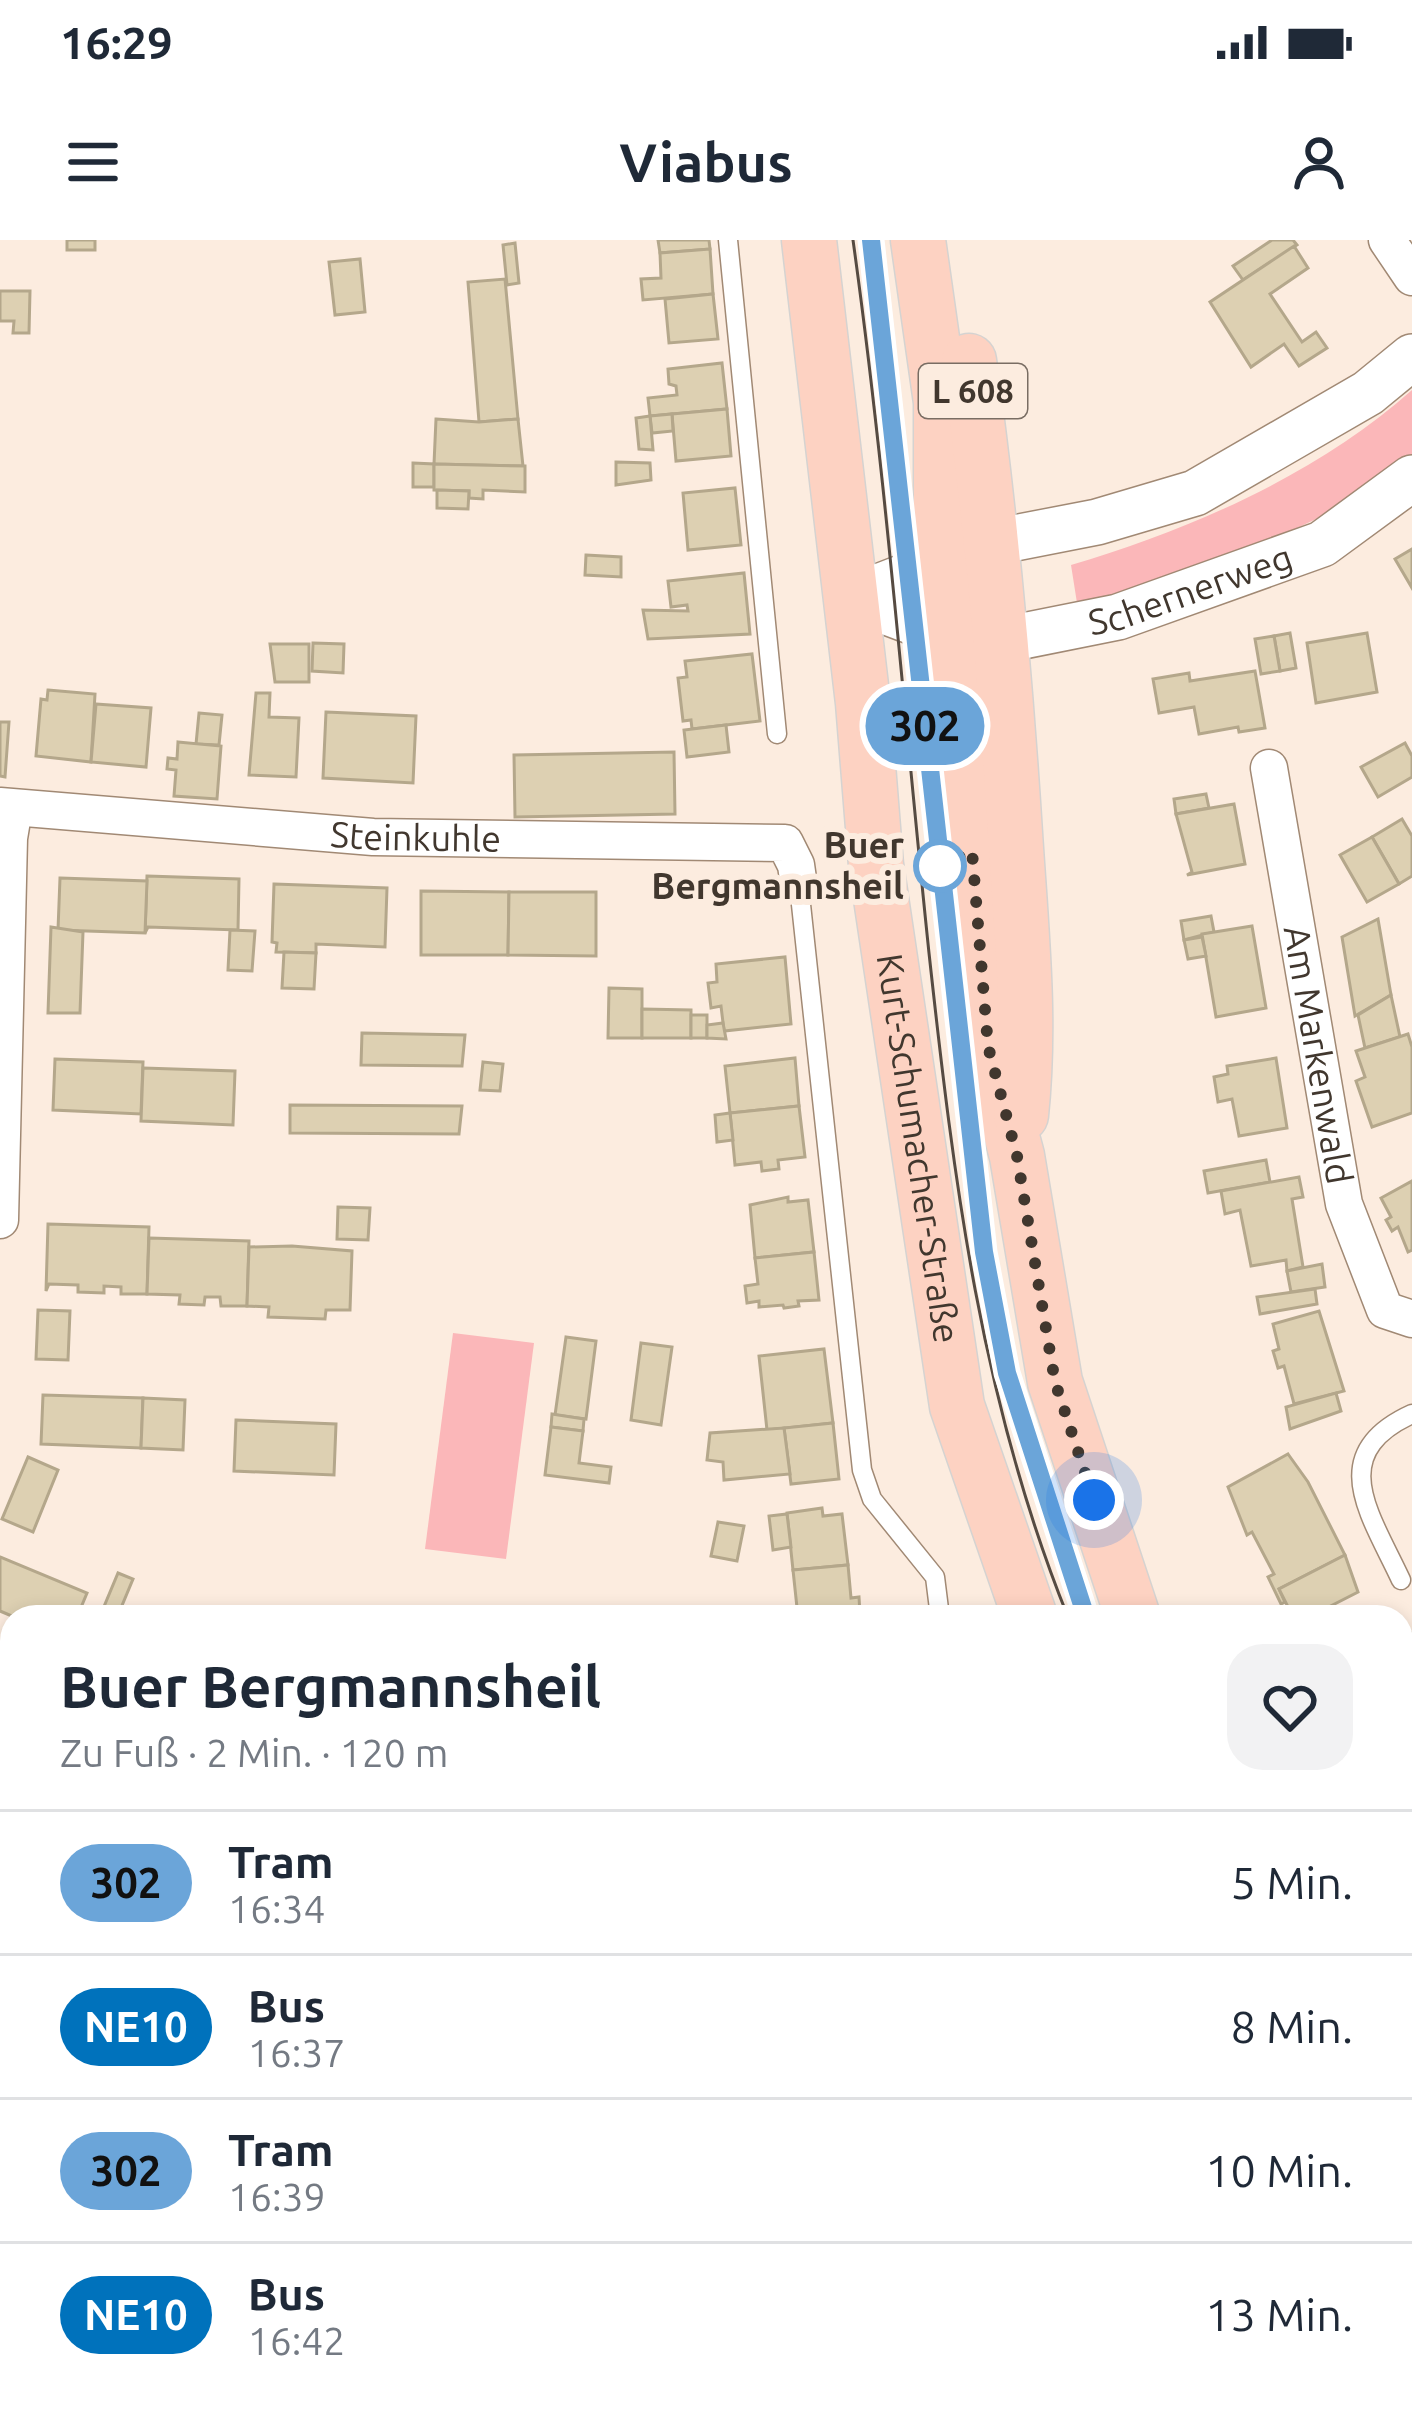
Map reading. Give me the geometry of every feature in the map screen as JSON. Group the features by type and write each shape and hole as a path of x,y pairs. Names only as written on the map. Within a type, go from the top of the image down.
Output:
{"main road":[{"name":"Kurt-Schumacher-Straße","path":"809,240 877,865 957,1406 1026,1605"},
{"path":"918,240 941,402 941,565 988,1046 1017,1156"},
{"name":"L 608","path":"953,240 1003,640 1027,993 1027,1055 1017,1156 1055,1382 1128,1605"}],"street":[{"path":"1387,240 1412,277"},
{"path":"850,598 994,542 1097,521 1195,493 1368,393 1412,357"},
{"name":"Schernerweg","path":"850,598 948,635 1003,640 1118,617 1322,544 1412,478"},
{"name":"Am Markenwald","path":"1269,768 1344,1204 1385,1310 1412,1319"},
{"path":"0,1220 7,807"},
{"name":"Steinkuhle","path":"7,807 374,837 785,843 799,886"}],"lane":[{"path":"728,240 778,734"},
{"path":"799,886 862,1470 872,1499 935,1576 939,1605"},
{"path":"1401,1580 1370,1512 1360,1469 1365,1449 1377,1432 1412,1414"}],"shaded area":[{"path":"1412,390 1412,456 1331,512 1172,579 1077,603 1071,565 1161,535 1251,496 1336,448"},
{"path":"453,1333 534,1343 506,1559 425,1549"}],"building":[{"path":"67,240 95,240 95,250 67,250"},
{"path":"658,240 709,240 710,249 660,253"},
{"path":"1272,240 1293,240 1297,245 1243,280 1233,266"},
{"path":"515,243 519,283 507,285 503,245"},
{"path":"1294,246 1308,268 1270,294 1302,342 1316,332 1327,348 1299,366 1284,344 1251,367 1210,302"},
{"path":"710,249 713,294 643,300 641,279 661,278 660,253"},
{"path":"360,259 365,312 335,315 329,262"},
{"path":"505,279 518,419 479,422 468,282"},
{"path":"0,291 30,291 29,333 13,333 14,321 0,321"},
{"path":"713,294 718,339 669,343 665,299"},
{"path":"722,363 727,409 650,416 648,398 677,395 676,386 669,384 668,369"},
{"path":"727,409 731,456 676,461 672,414"},
{"path":"672,414 673,431 652,433 650,416"},
{"path":"650,416 653,450 639,449 636,418"},
{"path":"436,419 518,419 523,466 434,464"},
{"path":"616,462 650,463 651,480 616,485"},
{"path":"413,463 434,464 434,487 413,487"},
{"path":"434,464 525,466 525,492 483,490 483,499 469,498 469,491 434,490"},
{"path":"735,488 741,545 688,550 683,493"},
{"path":"437,490 469,491 468,509 437,508"},
{"path":"1412,549 1412,588 1395,559"},
{"path":"586,555 621,557 621,577 585,575"},
{"path":"744,573 750,634 648,639 643,610 688,611 687,605 671,607 668,581"},
{"path":"1290,633 1296,668 1280,671 1274,636"},
{"path":"1367,633 1377,692 1316,703 1307,643"},
{"path":"1274,636 1280,671 1261,674 1255,639"},
{"path":"313,643 344,644 343,673 312,671"},
{"path":"270,644 309,644 309,682 275,682"},
{"path":"752,654 760,721 692,729 691,720 683,721 678,678 687,677 685,661"},
{"path":"1255,671 1265,728 1199,734 1194,707 1159,713 1153,679 1189,673 1190,681"},
{"path":"48,690 95,694 91,762 36,756 41,699 47,700"},
{"path":"256,693 270,693 269,717 299,718 296,777 249,775"},
{"path":"96,704 151,708 146,767 91,762"},
{"path":"326,712 416,716 413,783 323,778"},
{"path":"199,713 222,715 219,745 196,744"},
{"path":"0,722 9,722 5,777 0,776"},
{"path":"726,725 729,752 687,757 684,730"},
{"path":"178,742 221,746 217,799 174,796 176,770 167,769 168,758 177,759"},
{"path":"1405,743 1412,756 1412,777 1378,797 1361,767"},
{"path":"674,752 675,814 515,817 514,755"},
{"path":"1206,794 1209,808 1176,814 1174,799"},
{"path":"1234,804 1245,864 1187,875 1192,872 1176,814"},
{"path":"1402,819 1412,836 1412,876 1399,884 1372,837"},
{"path":"1372,837 1399,884 1367,902 1340,855"},
{"path":"147,876 239,879 238,930 148,927 145,933"},
{"path":"60,878 147,881 145,933 58,930"},
{"path":"274,884 387,888 385,947 316,944 316,953 276,952 277,943 272,942"},
{"path":"421,891 509,892 508,955 421,955"},
{"path":"509,892 596,892 596,956 508,955"},
{"path":"1211,916 1214,932 1184,940 1181,921"},
{"path":"1378,919 1391,995 1355,1016 1342,937"},
{"path":"1252,926 1266,1008 1216,1017 1202,934"},
{"path":"51,927 83,932 80,1013 48,1013"},
{"path":"230,930 255,931 252,971 228,970"},
{"path":"1202,937 1206,956 1188,959 1184,940"},
{"path":"284,952 316,953 314,989 282,988"},
{"path":"785,957 791,1024 724,1031 721,1006 711,1008 708,983 717,982 716,964"},
{"path":"609,988 642,989 642,1038 608,1038"},
{"path":"1391,995 1400,1037 1365,1048 1358,1015"},
{"path":"642,1009 691,1010 691,1038 642,1038"},
{"path":"691,1015 707,1015 707,1038 691,1038"},
{"path":"723,1023 726,1039 707,1038 707,1025"},
{"path":"362,1033 465,1035 462,1066 361,1065"},
{"path":"1408,1034 1412,1113 1372,1127 1356,1081 1365,1077 1356,1051"},
{"path":"795,1058 799,1106 730,1113 725,1066"},
{"path":"1276,1058 1287,1128 1239,1136 1232,1099 1218,1102 1214,1077 1228,1074 1227,1066"},
{"path":"55,1059 143,1062 141,1114 53,1110"},
{"path":"483,1062 503,1064 500,1091 480,1090"},
{"path":"143,1068 235,1071 233,1125 141,1121"},
{"path":"290,1105 462,1106 459,1134 290,1133"},
{"path":"799,1106 805,1157 778,1160 779,1169 762,1171 761,1162 735,1165 730,1113"},
{"path":"730,1113 733,1140 717,1142 715,1115"},
{"path":"1266,1160 1270,1182 1208,1193 1204,1171"},
{"path":"1299,1177 1303,1197 1292,1199 1303,1267 1287,1271 1286,1260 1251,1266 1240,1210 1225,1214 1221,1191"},
{"path":"1412,1181 1412,1250 1408,1252 1398,1227 1392,1231 1386,1220 1391,1217 1381,1198"},
{"path":"788,1197 788,1202 808,1200 814,1252 755,1258 750,1205"},
{"path":"338,1207 370,1208 368,1240 337,1239"},
{"path":"48,1224 149,1227 147,1294 121,1294 121,1287 104,1286 104,1293 78,1292 78,1285 49,1284 46,1291"},
{"path":"149,1238 249,1241 247,1306 221,1306 220,1297 205,1297 204,1305 179,1304 180,1295 147,1294"},
{"path":"249,1247 352,1251 350,1310 326,1310 325,1319 268,1317 269,1307 247,1306"},
{"path":"814,1252 819,1300 798,1301 799,1306 784,1308 747,1303 745,1286 758,1284 755,1258"},
{"path":"1322,1264 1325,1287 1291,1292 1287,1271"},
{"path":"1315,1289 1317,1304 1260,1314 1257,1297"},
{"path":"38,1310 70,1311 68,1360 36,1359"},
{"path":"1319,1311 1344,1391 1294,1404 1284,1366 1278,1368 1273,1351 1279,1349 1273,1324"},
{"path":"566,1337 596,1341 586,1419 555,1415"},
{"path":"641,1343 672,1347 661,1425 631,1420"},
{"path":"824,1349 833,1423 767,1430 759,1356"},
{"path":"1336,1393 1341,1411 1290,1429 1286,1407"},
{"path":"43,1395 143,1398 141,1448 41,1444"},
{"path":"143,1398 185,1400 183,1450 141,1448"},
{"path":"552,1414 584,1419 583,1431 551,1427"},
{"path":"236,1420 336,1424 334,1475 234,1471"},
{"path":"833,1423 839,1479 791,1484 784,1428"},
{"path":"551,1427 583,1431 579,1463 611,1467 609,1483 545,1475"},
{"path":"784,1428 790,1474 724,1480 723,1462 707,1460 710,1433"},
{"path":"1288,1454 1308,1482 1345,1555 1279,1589 1285,1602 1281,1604 1268,1577 1274,1574 1252,1532 1247,1535 1228,1487"},
{"path":"28,1457 58,1470 33,1532 2,1519"},
{"path":"822,1508 823,1516 842,1514 848,1565 793,1570 787,1513"},
{"path":"787,1514 791,1547 773,1550 769,1516"},
{"path":"718,1522 744,1526 737,1561 711,1556"},
{"path":"1345,1555 1358,1592 1333,1605 1287,1605 1279,1589"},
{"path":"0,1557 87,1593 82,1605 0,1605"},
{"path":"848,1565 851,1598 859,1597 859,1605 797,1605 793,1570"},
{"path":"118,1573 133,1579 122,1605 105,1605"}],"tram line":[{"path":"853,240 929,953 961,1207 992,1373 1013,1455 1064,1605"},
{"name":"302","path":"871,240 984,1252 1007,1373 1082,1605"},
{"path":"903,508 964,1093 997,1318"},
{"path":"1005,1360 1082,1605"}],"place":[{"name":"Buer Bergmannsheil","path":"940,866"}],"route":[{"path":"940,866 972,851 988,1046 1017,1156 1055,1382 1094,1500"}]}
